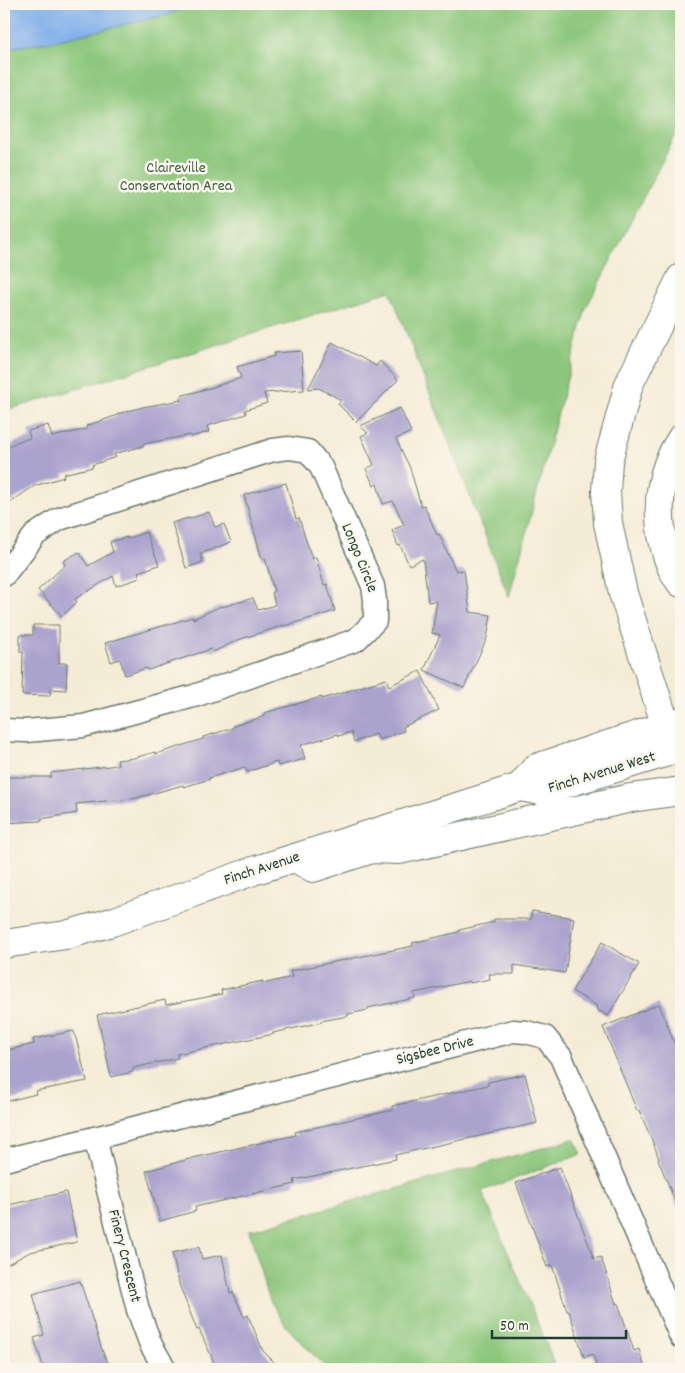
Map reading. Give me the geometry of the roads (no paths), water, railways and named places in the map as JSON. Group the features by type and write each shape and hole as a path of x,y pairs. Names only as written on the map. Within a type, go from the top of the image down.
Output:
{"main road":[{"path":"675,737 623,593 608,523 606,491 608,461 629,384 681,278"},
{"path":"681,439 674,449 662,482 659,507 660,526 666,555 681,583"},
{"name":"Finch Avenue West","path":"520,787 536,768 583,766 675,737"},
{"name":"Finch Avenue","path":"4,944 60,936 112,922 253,871 520,787"},
{"path":"295,858 312,868 372,849 399,850 630,798 681,791"}],"street":[{"name":"Longo Circle","path":"4,574 35,535 60,519 273,450 289,448 308,451 321,467 373,586 375,621 356,640 194,696 83,726 26,731 4,730"},
{"name":"Sigsbee Drive","path":"4,1160 513,1032 526,1032 545,1038 561,1056 681,1337"},
{"name":"Finery Crescent","path":"95,1138 138,1310 150,1345 165,1369"}],"water":[{"path":"4,4 194,4 170,14 59,40 4,49"}],"park label":[{"name":"Claireville Conservation Area","path":"176,177"}]}
